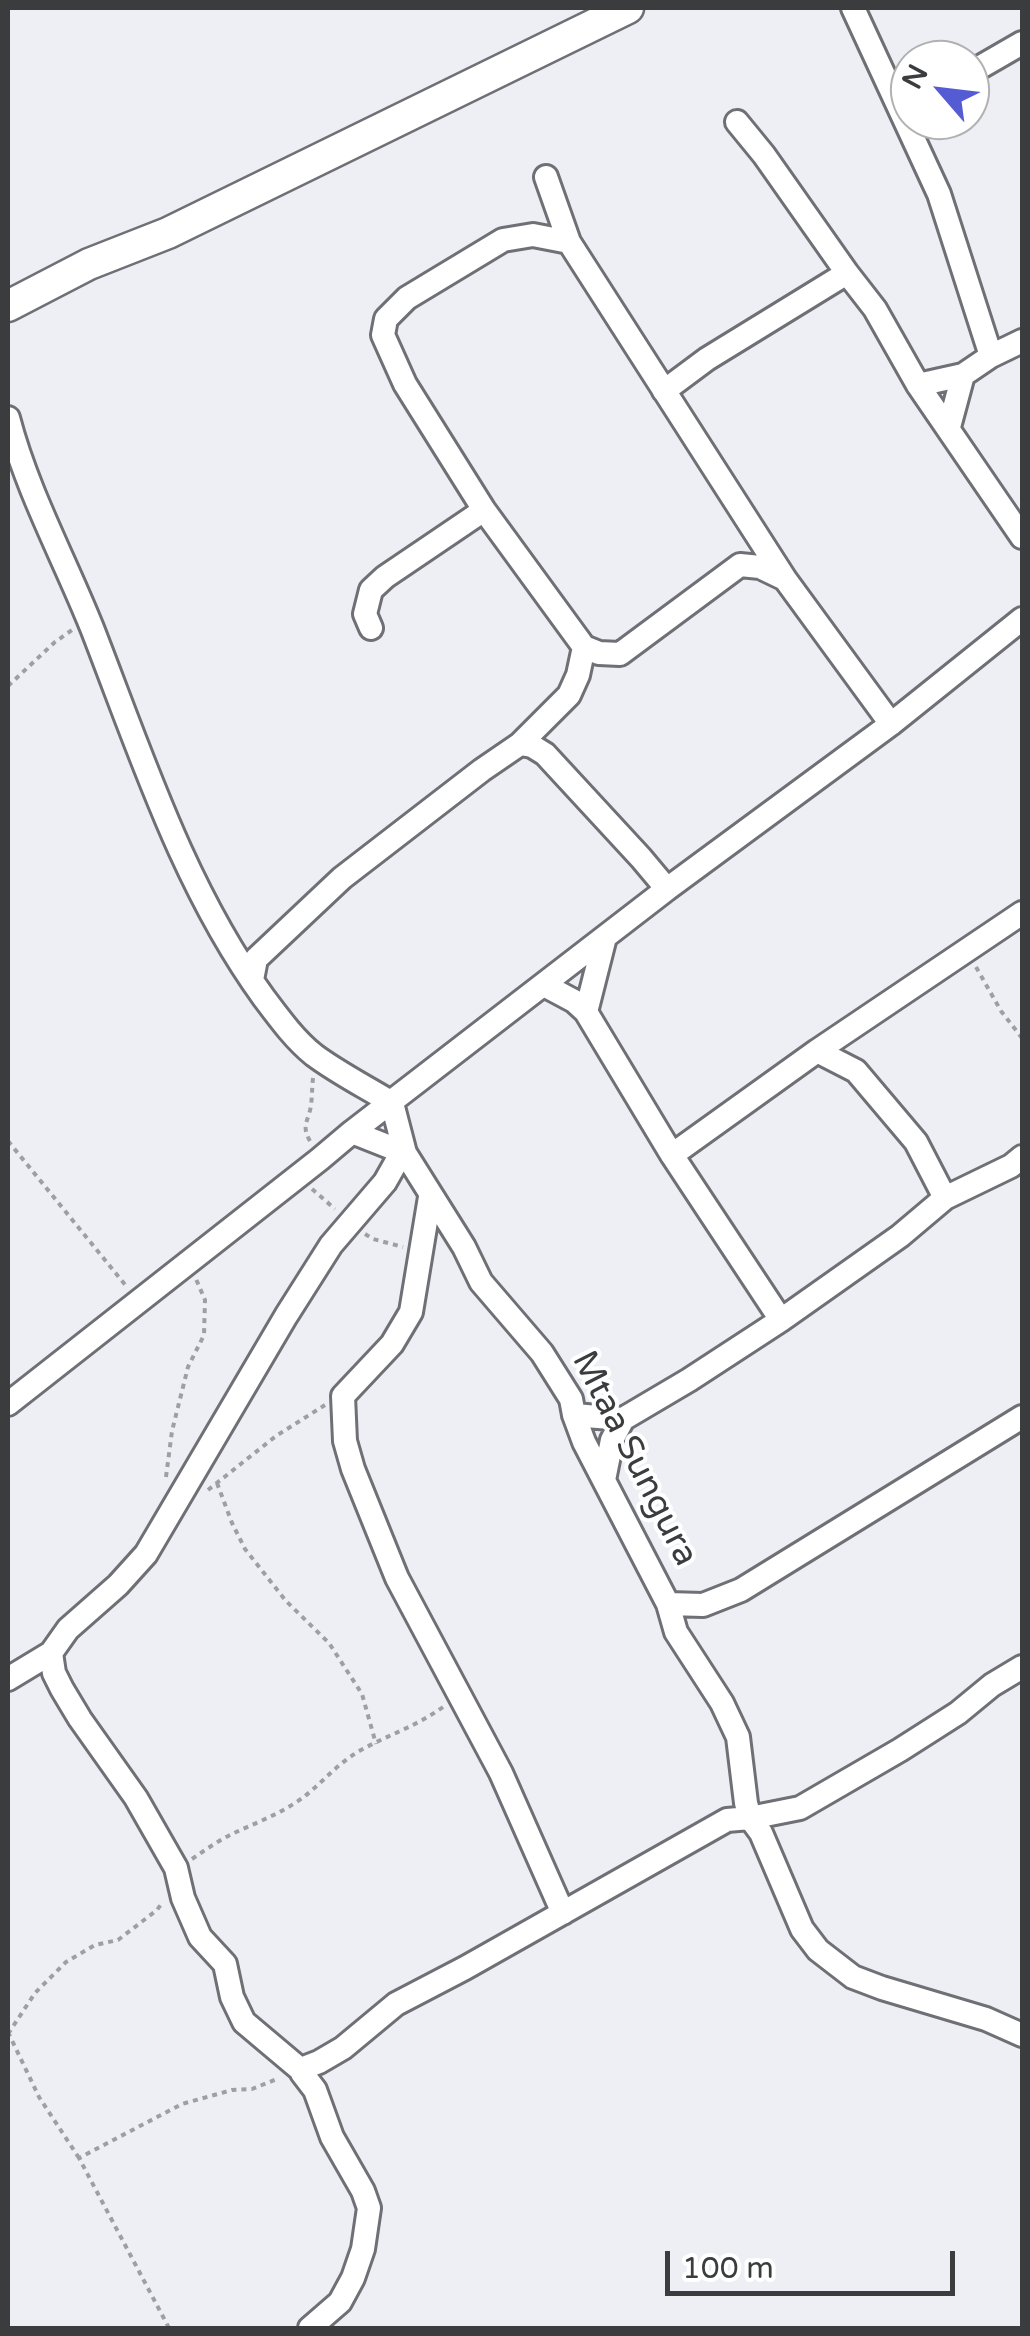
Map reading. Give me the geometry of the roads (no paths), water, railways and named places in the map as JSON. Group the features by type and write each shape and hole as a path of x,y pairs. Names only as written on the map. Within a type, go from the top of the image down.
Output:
{"street":[{"path":"8,306 628,8"},
{"path":"853,8 890,79"},
{"path":"990,61 1022,43"},
{"path":"737,122 875,309 918,385 1022,537"},
{"path":"918,140 991,356"},
{"path":"546,177 569,242 785,578 891,724"},
{"path":"569,242 534,235 503,240 406,298 386,319 384,335 405,384 484,510 584,647 600,654 620,654"},
{"path":"664,391 707,359 846,273"},
{"path":"918,385 963,375 1022,341"},
{"path":"948,428 963,375"},
{"path":"8,418 18,457 88,618 137,749 218,926 280,1020 313,1054 392,1102"},
{"path":"371,628 364,614 371,590 484,510"},
{"path":"252,980 256,959 342,878 520,744 569,695 620,654 740,565 760,567 785,578"},
{"path":"8,1404 352,1132 891,724 1022,619"},
{"path":"569,695 584,647"},
{"path":"544,722 545,754"},
{"path":"520,744 545,754 667,890"},
{"path":"672,1154 1022,913"},
{"path":"586,1012 605,938"},
{"path":"544,985 586,1012 672,1154 782,1320"},
{"path":"817,1051 856,1070 916,1142 945,1198"},
{"name":"Mtaa Sungura","path":"392,1102 403,1153 464,1247 481,1282 542,1353 571,1399 574,1415 604,1480 668,1604 703,1605 741,1590 1022,1417"},
{"path":"8,1679 46,1664 68,1629 133,1570 156,1539 330,1245 385,1182 403,1153 352,1132"},
{"path":"604,1480 612,1440 623,1419 782,1320 900,1236 945,1198 1022,1157"},
{"path":"430,1197 411,1312 392,1344 343,1396 345,1441 362,1496 397,1578 501,1773 564,1913"},
{"path":"574,1415 623,1419"},
{"path":"668,1604 676,1632 722,1702 738,1736 750,1818 802,1929 818,1950 853,1976 1022,2035"},
{"path":"46,1664 136,1798 176,1868 183,1898 200,1936 226,1964 232,1998 244,2022 300,2070 315,2090 332,2137 364,2192 369,2208 363,2249 353,2278 340,2302 310,2328"},
{"path":"300,2070 343,2048 396,2004 727,1820 800,1808 900,1750 1022,1667"}]}
